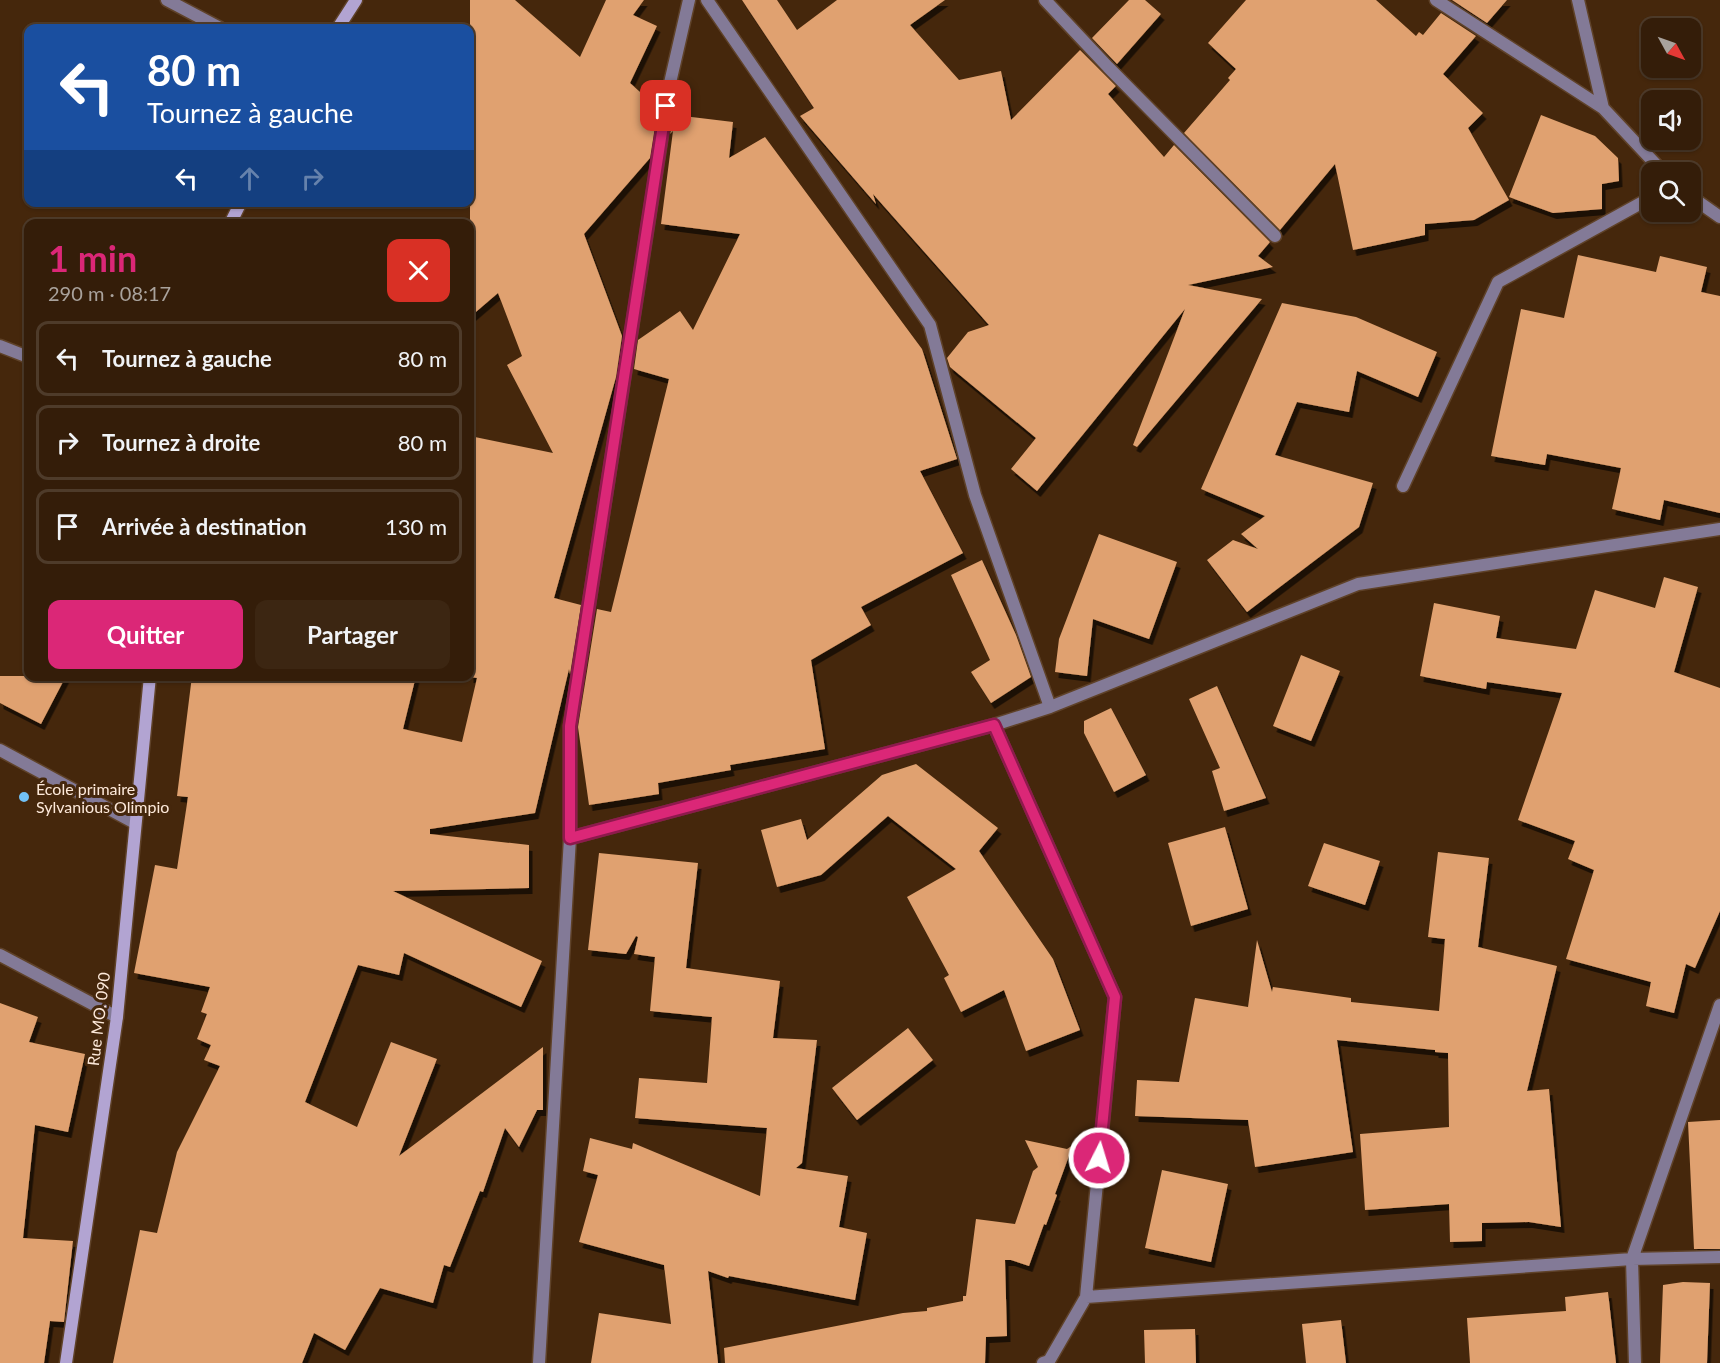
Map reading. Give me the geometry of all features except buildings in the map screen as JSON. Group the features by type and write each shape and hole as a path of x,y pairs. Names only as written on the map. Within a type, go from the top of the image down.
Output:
{"street":[{"path":"167,0 212,24"},
{"path":"341,24 356,0"},
{"path":"539,1363 570,838 570,726 670,83 690,0"},
{"path":"706,0 930,325 975,495 1050,707"},
{"path":"1045,0 1275,236"},
{"path":"1436,0 1603,108 1654,162"},
{"path":"1578,0 1603,108"},
{"path":"1403,486 1498,282 1641,203"},
{"path":"1701,204 1720,217"},
{"path":"0,346 24,355"},
{"path":"570,838 994,725 1050,707 1358,584 1720,529"},
{"name":"Rue MO. 090","path":"66,1363 117,1017 149,681"},
{"path":"994,725 1115,997 1086,1297 1047,1362"},
{"path":"0,750 135,823"},
{"path":"0,955 117,1017"},
{"path":"1635,1363 1632,1260 1720,1005"},
{"path":"1086,1297 1632,1260 1720,1257"}],"place":[{"name":"École primaire Sylvanious Olimpio","path":"24,797"}],"route":[{"path":"666,106 570,726 570,838 994,725 1115,997 1099,1158"}]}
